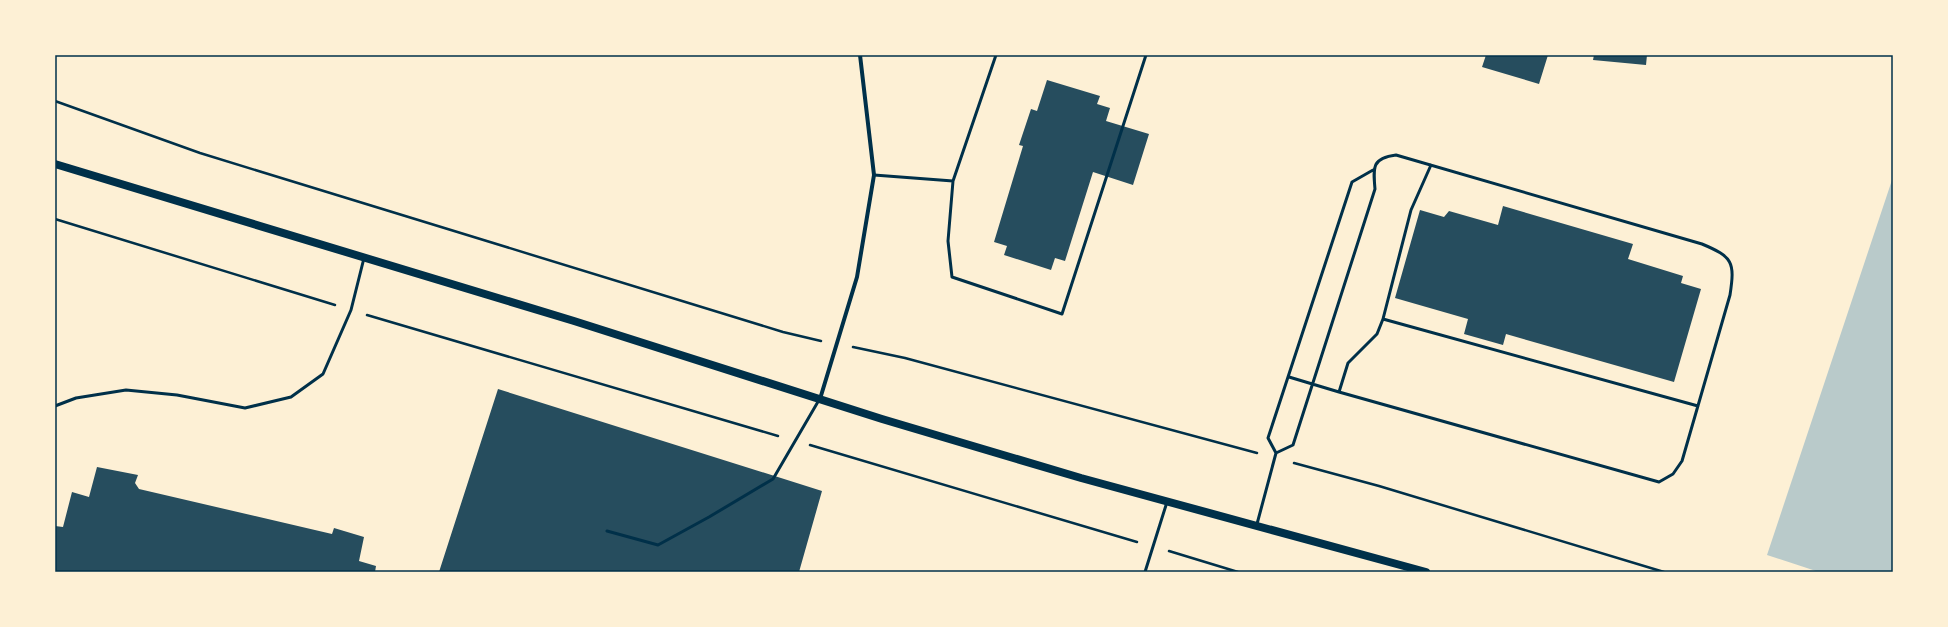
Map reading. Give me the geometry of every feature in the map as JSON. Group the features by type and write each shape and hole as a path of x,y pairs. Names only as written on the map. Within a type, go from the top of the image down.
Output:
{"main road":[{"path":"55,164 574,321 820,399 1081,478 1425,572"}],"street":[{"path":"820,399 857,277 874,175 860,55"}],"lane":[{"path":"996,55 953,181 948,241 952,277 1062,314 1146,55"},
{"path":"1276,453 1293,445 1312,384 1375,189 1373,170 1377,161 1384,157 1396,155 1702,244 1719,251 1730,260 1733,273 1730,295 1682,461 1673,474 1659,482 1339,392 1312,384 1289,377"},
{"path":"1339,392 1348,363 1378,334 1411,210 1431,165"},
{"path":"1256,526 1276,453 1268,438 1352,182 1373,170"},
{"path":"874,175 953,181"},
{"path":"55,406 76,398 126,390 177,395 245,408 291,397 323,374 351,310 364,258"},
{"path":"1382,319 1698,406"},
{"path":"607,531 658,545 773,479 820,399"},
{"path":"1145,572 1167,502"}],"path":[{"path":"55,100 207,156 783,332 905,358 1379,486 1664,572"},
{"path":"55,219 351,310 1238,572"}],"shaded area":[{"path":"1893,177 1893,572 1819,572 1767,555"}],"building":[{"path":"1486,55 1548,55 1539,84 1482,67"},
{"path":"1594,55 1647,55 1646,65 1593,60"},
{"path":"1047,80 1100,96 1097,104 1110,108 1106,121 1149,134 1133,185 1093,172 1065,261 1055,258 1051,270 1004,255 1007,246 994,242 1023,146 1019,145 1031,109 1037,111"},
{"path":"1503,206 1633,244 1628,259 1683,276 1681,283 1701,289 1674,382 1506,334 1503,345 1464,334 1468,319 1395,298 1420,210 1444,217 1449,211 1498,225"},
{"path":"498,389 822,491 799,572 439,572"},
{"path":"97,467 138,475 135,483 139,489 332,534 334,528 364,537 359,561 376,566 375,572 55,572 55,526 63,527 72,492 89,497"}]}
